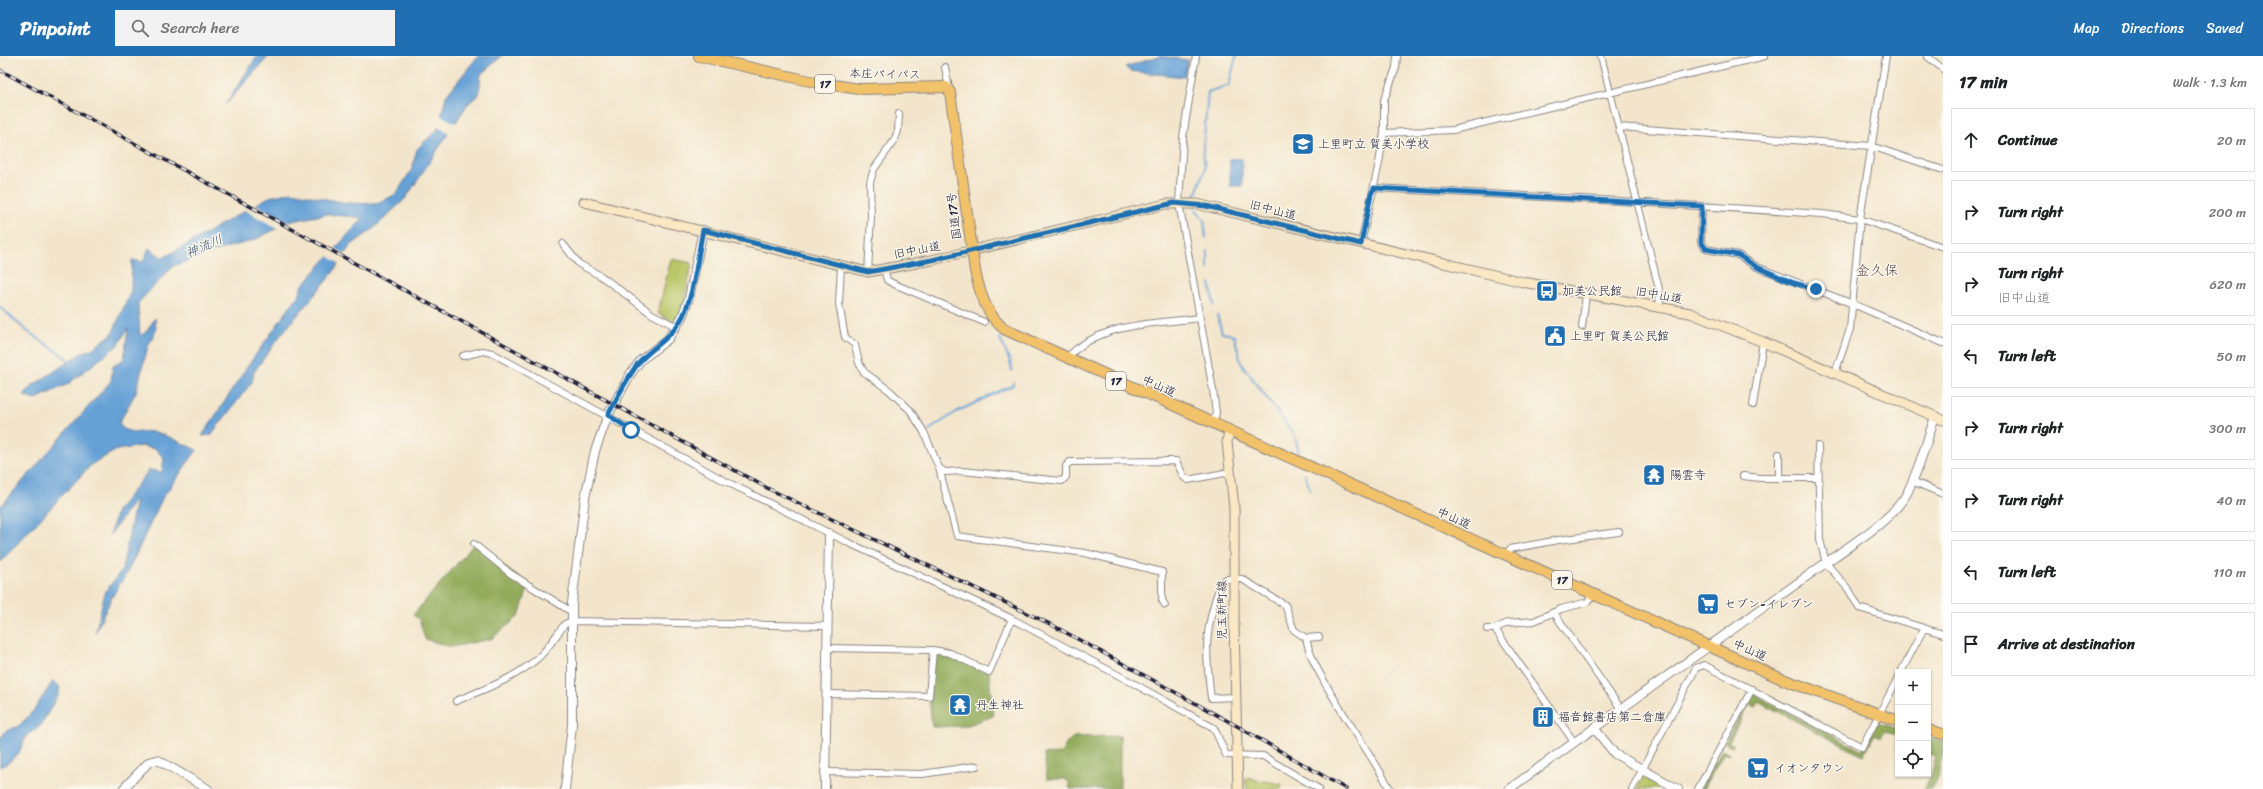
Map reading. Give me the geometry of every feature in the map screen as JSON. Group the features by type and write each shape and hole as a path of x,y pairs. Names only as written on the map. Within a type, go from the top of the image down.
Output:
{"highway":[{"name":"本庄バイパス","path":"699,56 821,83 859,89 944,87 950,92"},
{"name":"国道17号","path":"950,92 972,250 980,293 991,315 1004,329"},
{"name":"中山道","path":"1004,329 1229,432 1782,679 1895,719"},
{"path":"1931,731 1943,734"}],"main road":[{"name":"旧中山道","path":"584,202 703,230 868,272 884,268 921,263 1179,203 1206,206 1361,244 1586,295 1690,313 1763,342 1939,418"},
{"name":"児玉新町線","path":"1229,432 1227,442 1234,508 1238,789"}],"street":[{"path":"1196,56 1183,137 1179,203 1216,408 1213,424"},
{"path":"1361,244 1371,194 1374,188 1384,133 1384,100 1396,68 1397,56"},
{"path":"1601,56 1659,289 1660,308"},
{"path":"1384,133 1453,130 1765,56"},
{"path":"1835,373 1850,329 1860,219 1886,56"},
{"path":"1927,56 1943,69"},
{"path":"945,67 950,92"},
{"path":"868,272 871,217 870,182 874,169 894,141 898,131 899,114"},
{"path":"1619,127 1871,146 1943,170"},
{"path":"1374,188 1637,202 1822,214 1860,219 1943,247"},
{"path":"1702,206 1701,242 1706,249 1738,255 1757,267 1853,304 1943,343"},
{"path":"565,789 572,725 572,612 587,484 595,451 608,415 634,369 642,360 668,338 676,327 689,298 703,230"},
{"path":"563,244 579,264 601,276 652,314 676,327"},
{"path":"841,266 840,304 844,334 855,345 859,363 864,372 890,391 910,410 924,432 939,468 956,536 1085,553 1162,572 1162,600 1164,605"},
{"path":"884,268 887,280 892,283 984,322"},
{"path":"1582,327 1586,295"},
{"path":"1067,358 1079,347 1104,334 1134,326 1200,318"},
{"path":"1753,404 1763,342"},
{"path":"462,356 474,352 488,351 608,415 660,446 829,533 1012,619 1212,727 1215,730 1225,754 1238,756 1263,756 1319,789"},
{"path":"1509,789 1826,563 1886,517 1900,503 1912,481 1939,418"},
{"path":"1818,446 1819,532 1826,563 1848,590 1859,608 1943,634"},
{"path":"1779,454 1779,478"},
{"path":"939,468 945,472 962,471 1060,481 1065,479 1067,464 1072,461 1174,461 1178,463 1184,477 1188,480 1230,472"},
{"path":"1743,476 1818,478"},
{"path":"1912,481 1943,494"},
{"path":"1506,556 1510,549 1558,540 1619,532"},
{"path":"825,789 829,533"},
{"path":"474,544 511,574 572,612"},
{"path":"1236,697 1211,698 1206,656 1208,624 1222,581 1226,579 1242,579 1284,605 1294,630 1306,638 1320,637"},
{"path":"1487,629 1495,629 1507,624 1534,621 1588,602 1592,594"},
{"path":"1554,613 1621,709"},
{"path":"827,648 933,650 950,653 989,672 1012,619"},
{"path":"456,701 502,683 515,675 538,657 565,624 572,621 828,626"},
{"path":"1903,669 1924,628"},
{"path":"1495,629 1574,742"},
{"path":"1306,638 1309,652 1339,710 1390,789"},
{"path":"827,694 930,696 933,650"},
{"path":"1694,658 1700,666"},
{"path":"1632,789 1696,668 1700,666 1704,665 1752,689 1862,747 1895,684"},
{"path":"1698,789 1752,689"},
{"path":"1594,728 1610,750 1642,770 1678,789"},
{"path":"123,789 149,762 158,760 208,789"},
{"path":"825,772 922,774 976,766"}],"green space":[{"path":"671,259 692,263 684,302 677,321 673,322 658,313"},
{"path":"474,544 529,585 519,616 491,639 451,647 425,639 419,619 413,615"},
{"path":"933,650 950,653 989,672 993,716 965,726 932,727 929,696"},
{"path":"1752,693 1862,751 1878,722 1895,728 1895,735 1884,731 1881,737 1875,734 1863,756 1758,701 1755,707 1749,704 1729,742 1734,745 1732,747 1725,743"},
{"path":"1120,736 1120,789 1070,789 1069,782 1065,779 1047,779 1044,754 1058,754 1063,750 1069,740 1074,737"},
{"path":"1931,739 1943,742 1939,772 1932,789 1924,789 1931,777 1936,756 1931,754"},
{"path":"1722,749 1729,753 1729,755 1724,752 1704,789 1700,789"},
{"path":"1643,777 1665,789 1637,789"},
{"path":"1245,778 1282,784 1281,789 1247,789"}],"water":[{"path":"257,56 269,56 226,104"},
{"name":"神流川","path":"478,56 502,56 481,74 479,94 467,105 406,198 372,230 350,246 332,274 280,336 254,372 252,382 211,435 202,436 247,367 300,293 301,287 363,218 327,214 292,221 252,241 225,248 173,266 138,303 140,336 146,332 155,318 156,330 148,346 136,392 119,423 125,430 134,432 159,433 197,450 163,497 129,569 112,597 95,633 105,592 122,570 136,499 110,535 117,511 149,470 162,472 164,458 155,449 141,446 117,450 92,464 0,562 0,507 111,381 113,366 124,359 128,328 118,345 68,384 34,400 24,395 32,386 82,353 92,349 112,334 131,291 132,260 143,262 149,248 163,258 269,197 292,192 346,203 377,204 396,194 412,169 417,149 438,129 446,96"},
{"path":"1161,56 1188,60 1184,77 1130,71 1125,67"},
{"path":"1230,159 1242,159 1242,186 1230,186"},
{"path":"53,681 60,687 58,696 40,726 26,736 19,753 8,763 0,767 0,739 6,731 19,726 34,710"}],"pier":[{"path":"439,114 457,124 450,134 436,125"},
{"path":"253,203 291,224 280,230 243,209"},
{"path":"333,247 347,255 341,264 326,255"}],"waterway":[{"path":"1195,196 1205,169 1203,149 1208,92 1229,85 1236,56"},
{"path":"1195,208 1204,220 1206,238"},
{"path":"1208,251 1208,269"},
{"path":"1210,283 1214,305"},
{"path":"0,307 27,331 72,362"},
{"path":"1217,315 1222,333 1234,335 1241,363 1295,436 1299,453"},
{"path":"1000,338 1011,364 1012,371"},
{"path":"929,430 958,411 1013,385 1013,382"},
{"path":"1305,474 1310,490"}],"railway":[{"path":"0,70 769,489 1052,625 1237,726 1346,789"}],"place":[{"name":"上里町立 賀美小学校","path":"1303,144"},
{"name":"加美公民館","path":"1547,291"},
{"name":"上里町 賀美公民館","path":"1555,336"},
{"name":"陽雲寺","path":"1654,475"},
{"name":"セブン-イレブン","path":"1708,604"},
{"name":"丹生神社","path":"960,705"},
{"name":"福音館書店第二倉庫","path":"1543,717"},
{"name":"イオンタウン","path":"1758,768"}],"district":[{"name":"金久保","path":"1877,270"}],"route":[{"path":"631,430 608,415 631,373 642,360 668,338 682,317 689,298 703,230 802,255 861,272 868,272 893,266 921,263 1174,203 1185,202 1206,206 1361,244 1371,194 1374,188 1531,196 1702,206 1701,242 1706,249 1738,255 1757,267 1794,283 1816,289"}]}
